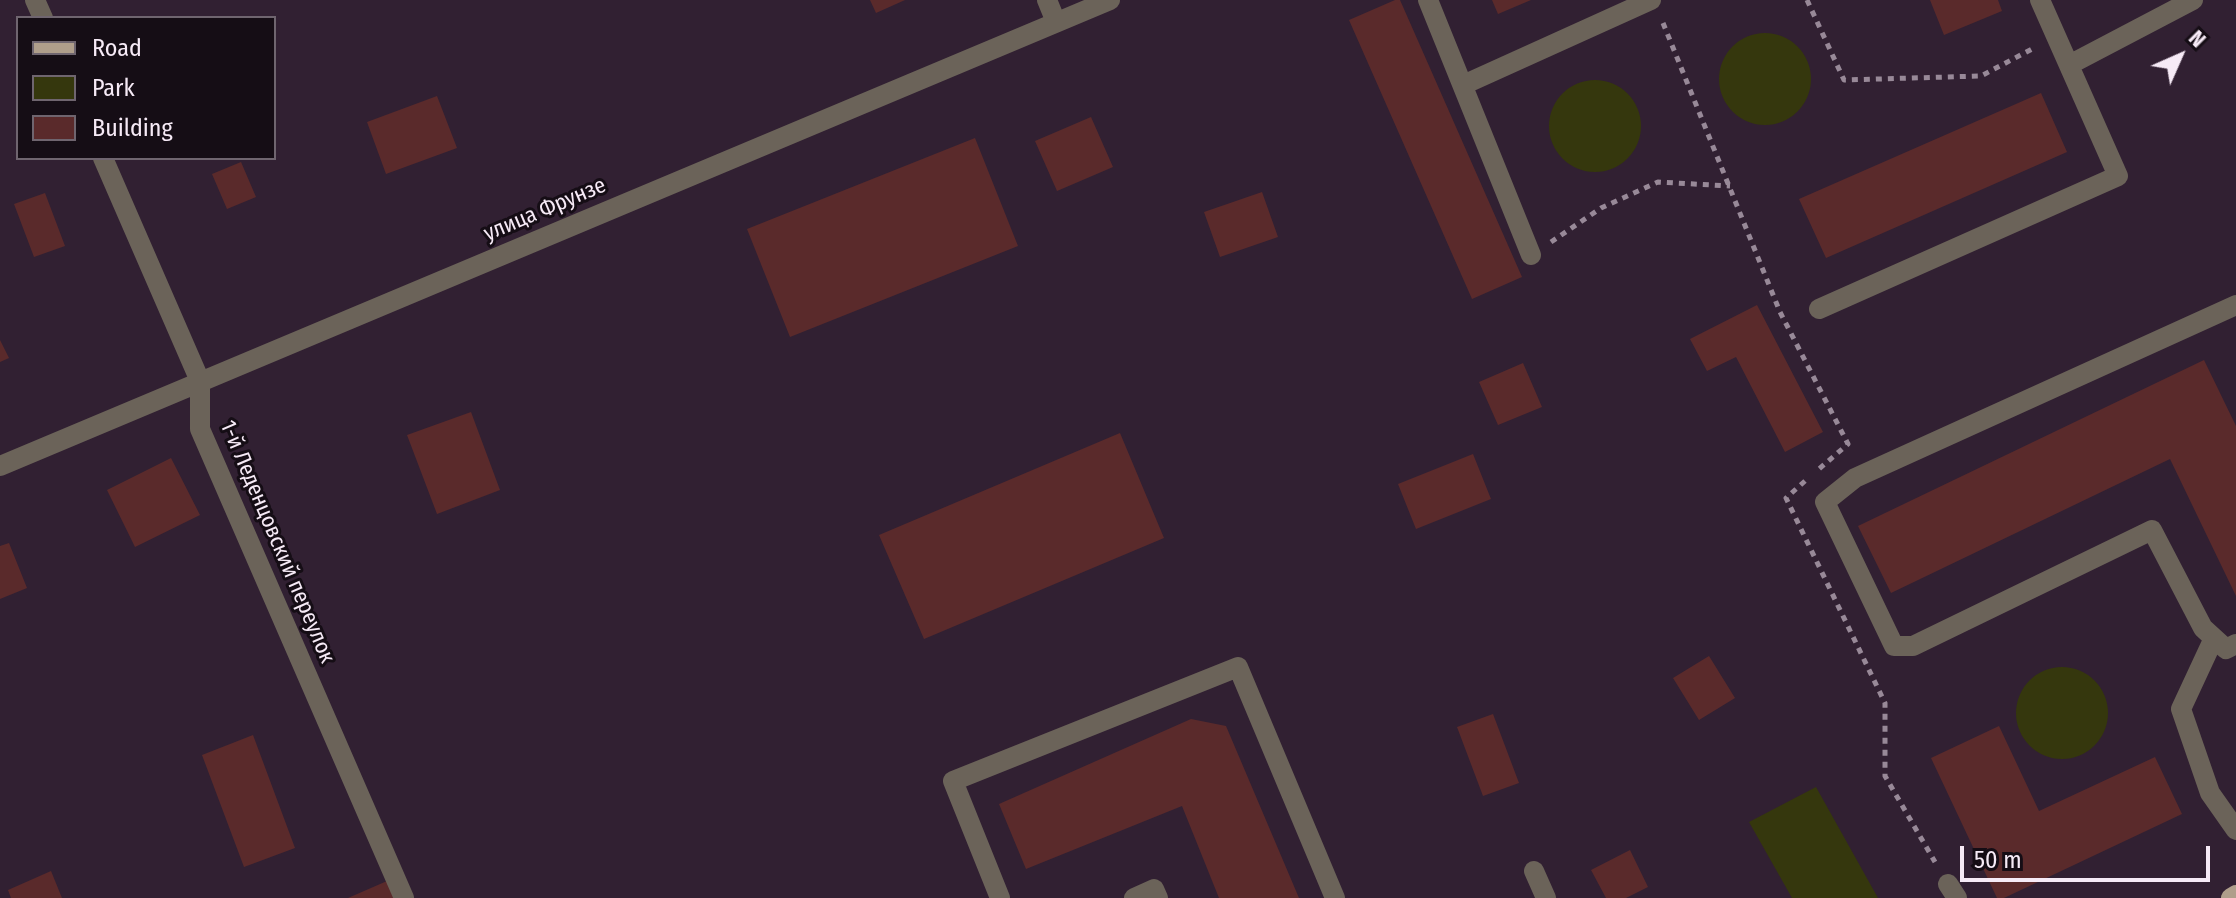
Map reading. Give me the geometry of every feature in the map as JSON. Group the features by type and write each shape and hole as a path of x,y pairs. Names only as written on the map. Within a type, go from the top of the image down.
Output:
{"main road":[{"path":"2231,898 2236,895"}],"street":[{"path":"1047,0 1056,22"},
{"name":"улица Фрунзе","path":"0,466 1110,0"},
{"path":"1428,0 1531,255"},
{"path":"1819,309 2118,176 2040,0"},
{"path":"2069,65 2193,0"},
{"path":"1463,85 1656,7"},
{"name":"1-й Леденцовский переулок","path":"104,160 200,381 200,429 404,898"},
{"path":"2236,305 1855,478 1825,502 1894,646 1913,646 2152,530 2203,628 2226,649 2236,644"},
{"path":"2214,638 2181,709 2210,793 2236,830"},
{"path":"1000,898 953,781 1238,667 1335,898"},
{"path":"1534,871 1546,898"},
{"path":"1134,898 1154,889 1158,898"}],"path":[{"path":"1807,0 1844,80 1981,76 2056,36"},
{"path":"1656,7 1780,312"},
{"path":"1531,255 1601,208 1658,182 1730,186"}],"green space":[{"path":"1765,33 1783,36 1798,46 1808,61 1811,79 1808,97 1798,112 1783,122 1765,125 1747,122 1732,112 1722,97 1719,79 1722,61 1732,46 1747,36"},
{"path":"1595,80 1613,83 1628,93 1638,108 1641,126 1638,144 1628,159 1613,169 1595,172 1577,169 1562,159 1552,144 1549,126 1552,108 1562,93 1577,83"},
{"path":"2062,667 2080,670 2095,680 2105,695 2108,713 2105,731 2095,746 2080,756 2062,759 2044,756 2029,746 2019,731 2016,713 2019,695 2029,680 2044,670"},
{"path":"1816,787 1878,898 1792,898 1749,822"}],"building":[{"path":"870,0 905,0 876,13"},
{"path":"1400,0 1522,277 1472,299 1349,20"},
{"path":"1492,0 1531,0 1498,14"},
{"path":"1930,0 1998,0 2002,11 1944,35"},
{"path":"2041,93 2067,152 1826,258 1799,199"},
{"path":"437,96 457,148 386,174 367,122"},
{"path":"1091,117 1113,167 1057,191 1035,141"},
{"path":"975,138 1018,246 790,337 747,229"},
{"path":"241,162 256,197 227,209 212,174"},
{"path":"1262,192 1278,237 1220,257 1204,212"},
{"path":"45,193 65,246 34,257 14,204"},
{"path":"1757,305 1823,432 1785,452 1736,357 1707,371 1690,339"},
{"path":"0,340 9,358 0,362"},
{"path":"2204,360 2236,426 2236,596 2170,459 1891,593 1858,526"},
{"path":"1523,363 1542,407 1498,425 1479,382"},
{"path":"471,412 500,490 437,514 407,435"},
{"path":"1120,433 1164,538 924,639 879,535"},
{"path":"1473,454 1491,499 1416,529 1398,484"},
{"path":"171,458 200,515 135,547 107,490"},
{"path":"9,543 27,588 0,599 0,546"},
{"path":"1709,656 1735,698 1699,720 1673,678"},
{"path":"1493,714 1519,783 1483,796 1457,727"},
{"path":"1191,719 1226,726 1299,898 1219,898 1182,806 1026,869 999,804"},
{"path":"1999,726 2039,811 2155,757 2182,814 2004,898 1997,898 1931,758"},
{"path":"253,735 295,848 244,867 202,755"},
{"path":"1630,850 1648,887 1626,898 1606,898 1591,870"},
{"path":"51,871 62,898 11,898 8,890"},
{"path":"387,881 394,898 348,898"}]}
